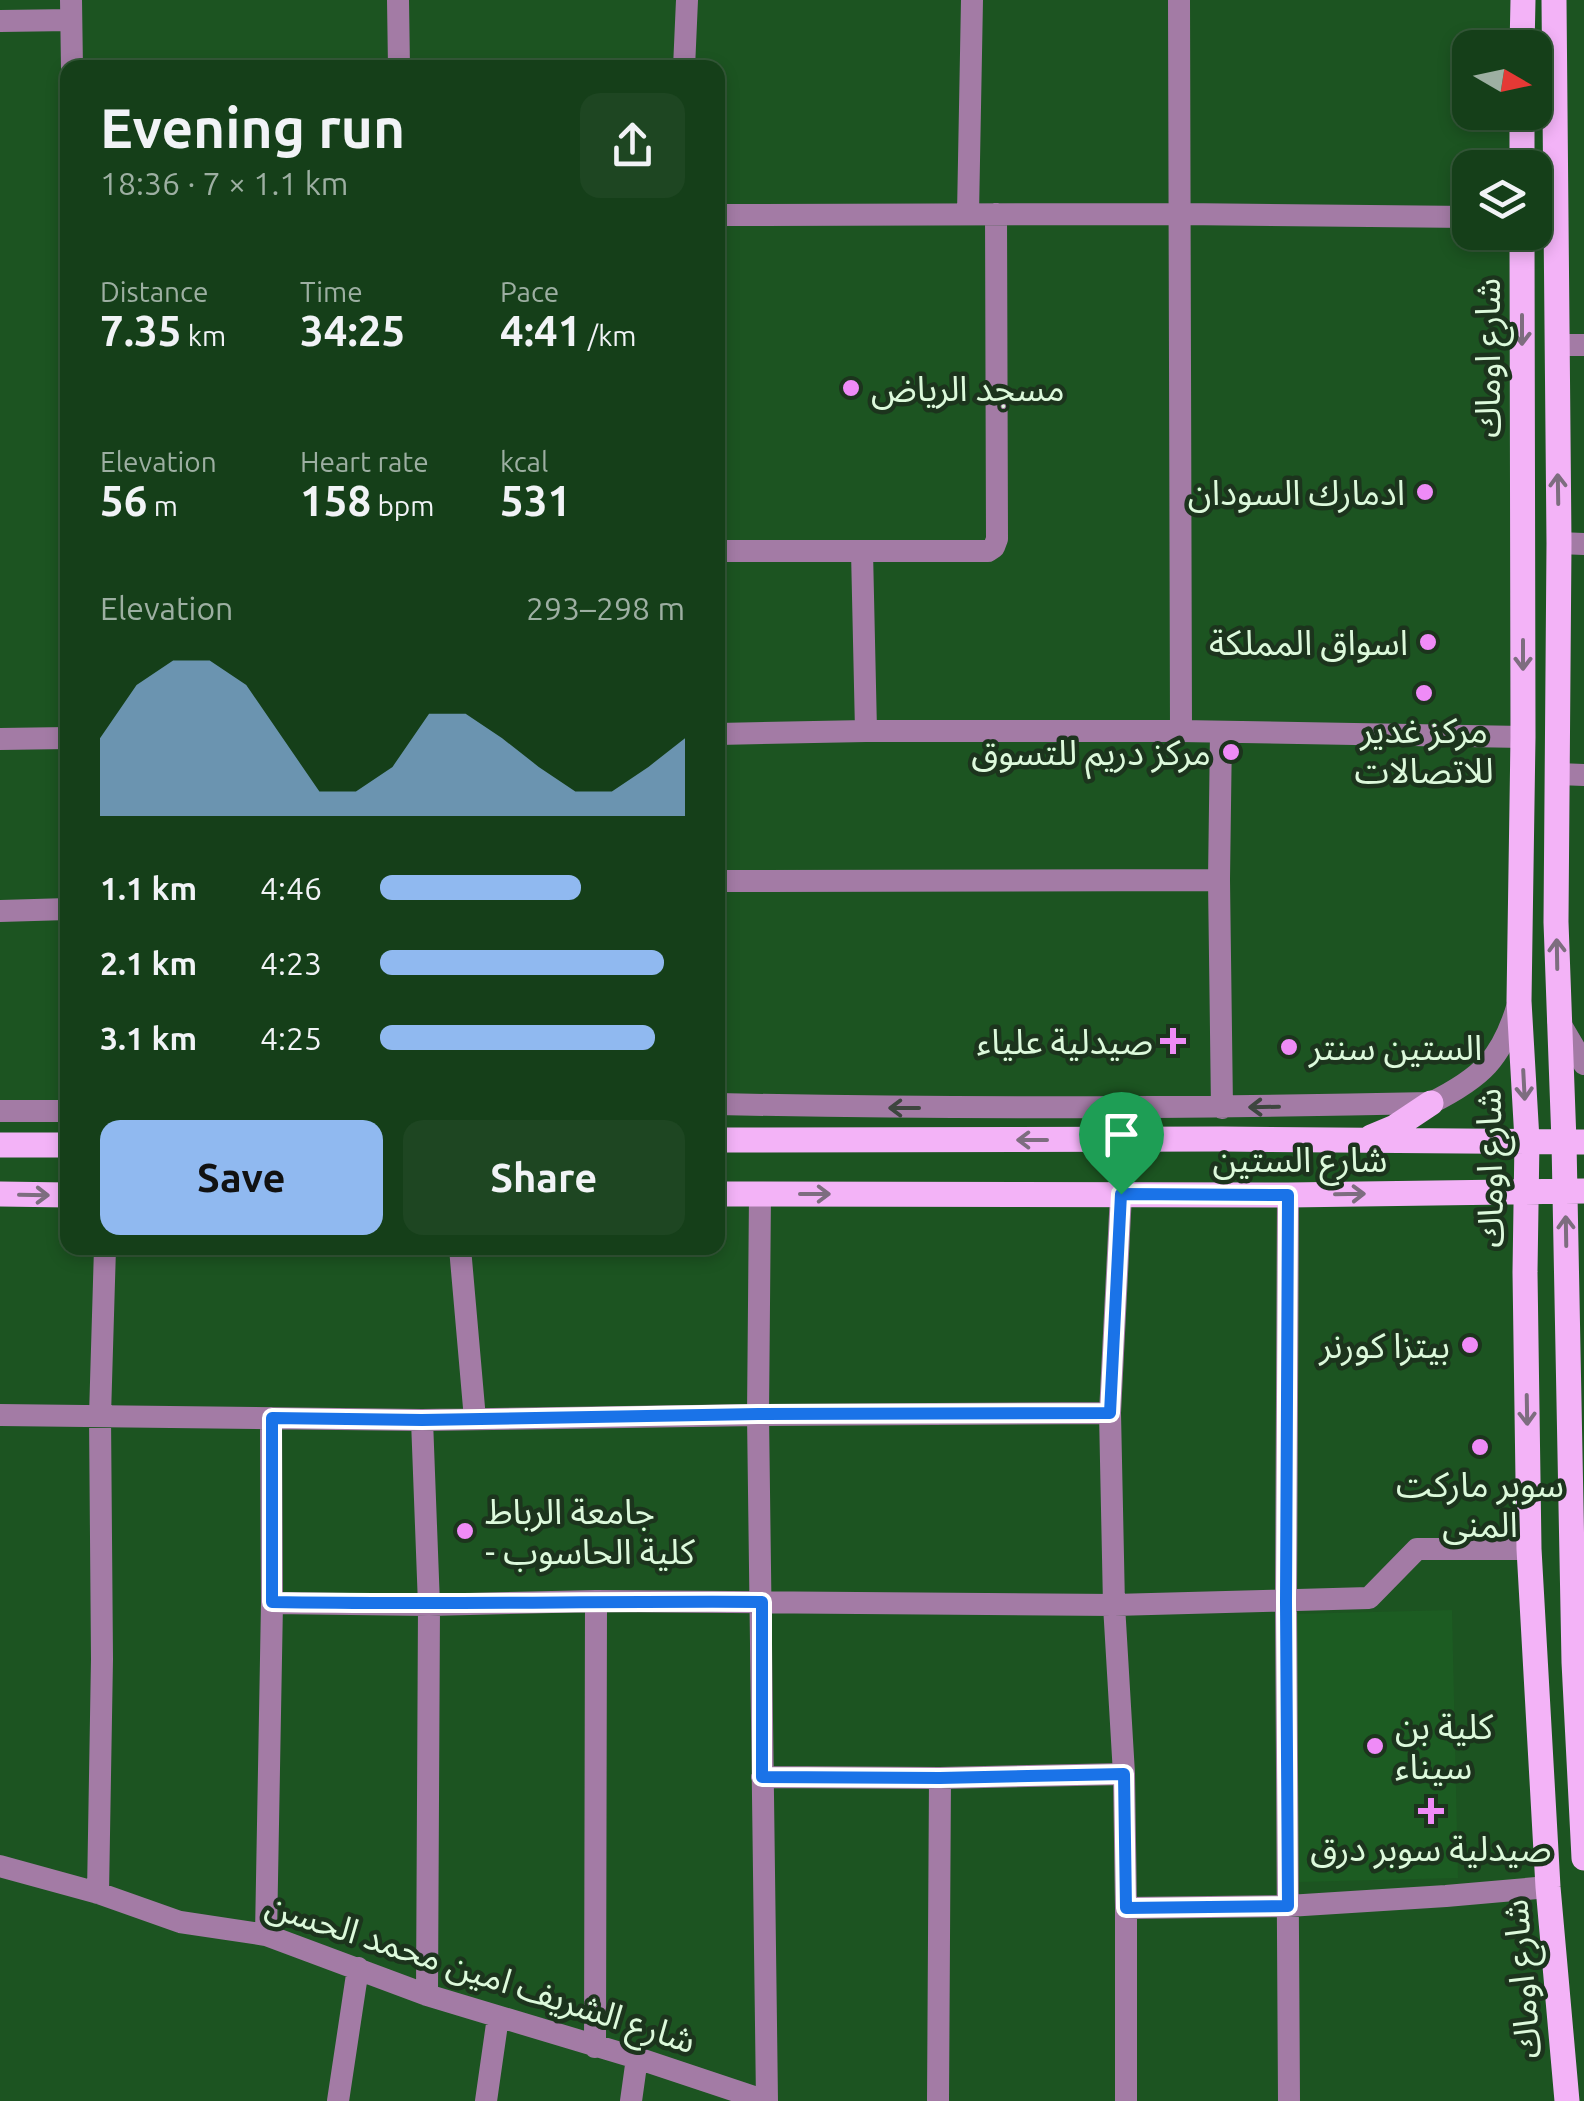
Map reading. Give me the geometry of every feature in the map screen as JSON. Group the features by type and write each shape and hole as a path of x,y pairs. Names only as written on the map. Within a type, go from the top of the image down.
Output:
{"main road":[{"path":"1522,0 1522,30"},
{"name":"شارع اوماك","path":"1554,0 1557,345 1571,544 1558,774 1556,922 1558,1020 1574,1142 1567,1271 1579,1662"},
{"name":"شارع اوماك","path":"1522,250 1523,737 1518,1001 1527,1140 1529,1549 1548,1887 1567,2101"},
{"path":"1361,1141 1395,1127 1431,1102"},
{"name":"شارع الستين","path":"725,1140 1574,1142"},
{"path":"0,1145 60,1144"},
{"name":"شارع الستين","path":"725,1194 1574,1191"},
{"path":"0,1194 60,1195"},
{"path":"1525,1272 1567,1271"},
{"path":"1579,1662 1584,1858"}],"street":[{"path":"398,0 399,60"},
{"path":"684,60 686,0"},
{"path":"968,214 972,0"},
{"path":"1180,0 1180,730"},
{"path":"0,21 71,10 72,60"},
{"path":"725,552 988,551 994,547 996,214"},
{"path":"725,216 1452,217"},
{"path":"1557,345 1584,345"},
{"path":"862,551 866,731"},
{"path":"725,734 1180,730 1523,737"},
{"path":"1221,732 1222,1108"},
{"path":"0,739 60,738"},
{"path":"1558,774 1584,775"},
{"path":"725,880 1219,880"},
{"path":"0,911 60,909"},
{"path":"725,1104 1222,1108 1431,1102 1481,1073 1512,1025 1518,1001"},
{"path":"1558,1020 1584,1064"},
{"path":"0,1111 60,1111"},
{"name":"شارع الشريف امين محمد الحسن","path":"0,1866 98,1893 180,1922 266,1935 427,1995 767,2101 758,1414 760,1194"},
{"path":"1121,1194 1110,1413 1114,1604 1124,1774 1126,2101"},
{"path":"1288,1195 1289,2101"},
{"path":"98,1893 102,1659 100,1416 105,1255"},
{"path":"461,1255 474,1419"},
{"path":"0,1415 422,1420 1110,1413"},
{"path":"266,1935 272,1418"},
{"path":"422,1420 429,1605 427,1995"},
{"path":"272,1602 1286,1602 1369,1598 1417,1548 1529,1549"},
{"path":"595,2047 596,1600"},
{"path":"762,1777 1124,1774"},
{"path":"938,2101 940,1778"},
{"path":"1126,1908 1288,1906 1548,1887"},
{"path":"338,2101 358,1968"},
{"path":"486,2101 498,2017"},
{"path":"631,2101 637,2058"}],"shaded area":[{"name":"كلية بن سيناء","path":"1452,1610 1458,1878 1299,1882 1293,1614"}],"place":[{"name":"مسجد الرياض","path":"851,388"},
{"name":"ادمارك السودان","path":"1425,492"},
{"name":"اسواق المملكة","path":"1428,642"},
{"name":"مركز غدير للاتصالات","path":"1424,693"},
{"name":"مركز دريم للتسوق","path":"1231,752"},
{"name":"صيدلية علياء","path":"1173,1041"},
{"name":"الستين سنتر","path":"1289,1047"},
{"name":"بيتزا كورنر","path":"1470,1345"},
{"name":"سوبر ماركت المنى","path":"1480,1447"},
{"name":"جامعة الرباط - كلية الحاسوب","path":"465,1531"},
{"name":"كلية بن سيناء","path":"1375,1746"},
{"name":"صيدلية سوبر درق","path":"1431,1811"}],"route":[{"path":"1121,1194 1288,1195 1288,1906 1126,1908 1124,1774 762,1777 762,1602 272,1602 272,1418 1110,1413 1121,1194"}]}
